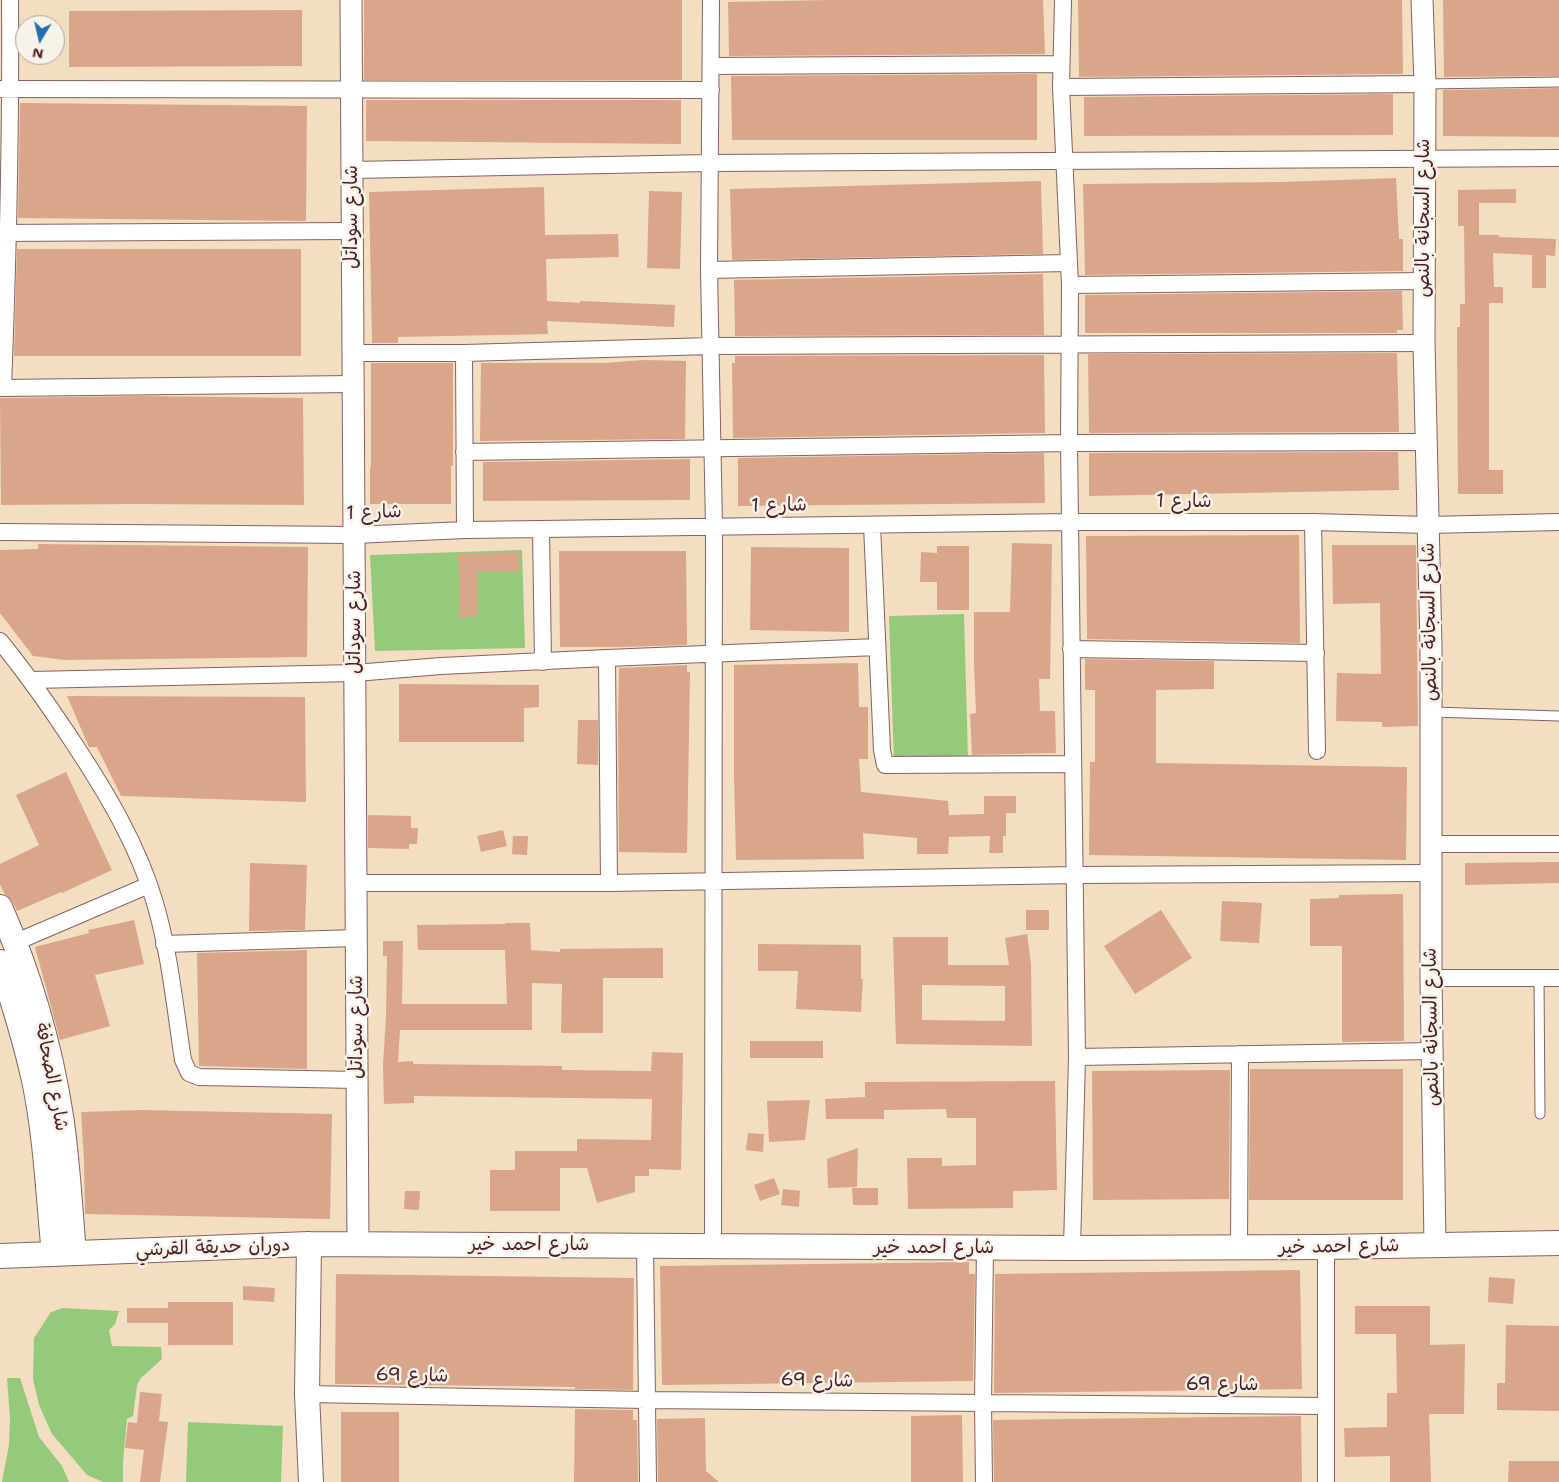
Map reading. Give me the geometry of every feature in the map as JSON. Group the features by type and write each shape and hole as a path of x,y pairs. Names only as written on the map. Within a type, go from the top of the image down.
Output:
{"main road":[{"name":"شارع الصحافة","path":"0,907 16,942 37,1007 57,1092 65,1149 64,1254"},
{"name":"شارع الصحافة","path":"0,962 15,1007 34,1080 64,1254"},
{"name":"شارع احمد خير","path":"309,1244 1239,1248 1559,1243"},
{"name":"دوران حديقة القرشي","path":"0,1256 309,1244 307,1394 311,1482"}],"street":[{"path":"10,0 6,89 2,388 353,384"},
{"name":"شارع سوداتل","path":"351,0 358,1244"},
{"path":"711,0 709,270 714,527 712,1246"},
{"path":"1063,0 1061,87 1070,285 1071,649 1076,875 1077,1057 1072,1248"},
{"name":"شارع السجانة بالنص","path":"1422,0 1425,84 1424,343 1431,712 1430,873 1435,1245"},
{"path":"712,66 1061,64"},
{"path":"1061,87 1425,84"},
{"path":"6,89 711,90"},
{"path":"352,170 709,164 1559,158"},
{"path":"4,234 352,231"},
{"path":"709,270 1069,263"},
{"path":"1070,285 1424,281"},
{"path":"353,353 464,353 711,346 1424,343"},
{"path":"464,353 465,530"},
{"path":"464,452 1069,443 1427,442"},
{"name":"شارع 1","path":"0,532 354,535 465,530 1070,522 1428,524 1559,522"},
{"path":"1313,522 1317,751"},
{"path":"872,525 882,750 885,765 1073,764"},
{"path":"541,530 543,662"},
{"path":"0,641 32,680 105,792 128,834 155,904 186,1069 193,1076 199,1077 357,1080"},
{"path":"32,680 355,672 607,658 877,647"},
{"path":"1071,649 1316,653"},
{"path":"607,658 608,883"},
{"path":"1431,844 1559,844"},
{"path":"356,883 608,883 1076,875 1430,873"},
{"path":"16,942 148,885"},
{"path":"164,944 356,938"},
{"path":"1431,978 1559,978"},
{"path":"1077,1057 1433,1051"},
{"path":"1239,1248 1240,1054"},
{"path":"646,1246 648,1482"},
{"path":"984,1482 985,1247"},
{"path":"1326,1247 1326,1482"},
{"name":"شارع 69","path":"307,1394 647,1400 1326,1406"}],"lane":[{"path":"1425,84 1559,82"},
{"path":"1431,712 1559,716"},
{"path":"1539,978 1540,1114"}],"green space":[{"path":"522,550 525,648 375,651 370,555"},
{"path":"964,614 968,759 894,762 889,616"},
{"path":"63,1308 119,1311 115,1324 109,1330 112,1346 161,1347 162,1359 141,1378 137,1385 133,1416 127,1419 123,1482 103,1482 87,1475 52,1434 39,1405 33,1379 34,1338 51,1312"},
{"path":"7,1378 20,1378 39,1437 62,1466 69,1482 2,1482 9,1445 10,1419"},
{"path":"188,1422 283,1426 281,1482 186,1482"}],"building":[{"path":"364,0 682,0 682,80 364,80"},
{"path":"1043,0 1045,54 729,56 728,2"},
{"path":"1078,0 1402,0 1403,74 1079,77"},
{"path":"1443,0 1559,0 1559,76 1444,77"},
{"path":"302,10 302,66 69,67 69,11"},
{"path":"1037,74 1037,140 732,140 731,76"},
{"path":"1559,88 1559,137 1443,136 1443,90"},
{"path":"1393,94 1393,135 1084,136 1084,97"},
{"path":"366,100 681,100 681,144 366,141"},
{"path":"20,103 307,106 306,221 18,218"},
{"path":"1396,178 1399,239 1403,239 1403,271 1085,275 1083,184 1282,182"},
{"path":"1041,181 1043,254 732,260 730,189"},
{"path":"544,187 545,235 618,234 619,257 546,259 547,301 675,305 674,327 547,321 548,334 398,337 398,343 372,343 369,192"},
{"path":"1516,189 1516,203 1479,203 1479,235 1556,239 1555,256 1546,255 1546,288 1532,288 1532,255 1493,253 1494,287 1503,287 1503,303 1489,303 1489,470 1503,470 1503,494 1458,494 1457,327 1460,327 1460,304 1465,304 1464,226 1458,226 1458,190"},
{"path":"649,191 682,192 680,269 647,268"},
{"path":"17,249 301,249 301,356 14,356"},
{"path":"1043,274 1044,335 735,336 734,280"},
{"path":"1402,291 1403,330 1397,330 1397,333 1085,333 1085,295"},
{"path":"1397,353 1399,432 1089,433 1088,354"},
{"path":"1044,355 1045,433 733,438 732,363 735,363 735,356"},
{"path":"645,360 686,361 685,439 480,441 481,363 603,363"},
{"path":"371,363 453,363 451,504 370,504"},
{"path":"141,396 303,398 304,505 1,505 0,398"},
{"path":"1398,452 1399,490 1089,496 1089,453"},
{"path":"1044,453 1045,503 738,506 738,458"},
{"path":"690,459 690,500 483,501 483,462"},
{"path":"1299,535 1300,643 1087,639 1086,536"},
{"path":"1012,543 1052,544 1050,679 1039,679 1040,711 1055,711 1056,753 972,755 970,714 976,713 974,612 1010,612"},
{"path":"38,544 308,547 307,657 65,660 33,656 0,613 0,550 38,549"},
{"path":"1332,545 1416,545 1418,726 1382,727 1382,722 1336,721 1337,673 1381,674 1380,603 1333,604"},
{"path":"937,546 969,546 969,610 937,610 937,582 920,582 921,552 937,553"},
{"path":"751,547 849,548 849,632 750,630"},
{"path":"559,551 686,551 687,645 560,647"},
{"path":"519,552 519,571 477,572 478,616 460,617 458,554"},
{"path":"1085,659 1214,661 1214,689 1156,690 1156,763 1407,767 1406,860 1089,855 1090,762 1095,762 1095,690 1085,690"},
{"path":"858,663 859,707 868,707 868,759 859,759 861,792 948,801 949,815 984,814 984,796 1016,796 1016,813 1006,813 1006,836 1003,836 1003,853 989,853 990,836 949,837 948,854 917,854 917,838 863,833 864,859 736,860 734,665"},
{"path":"687,665 687,672 690,672 687,853 619,852 619,668"},
{"path":"399,684 539,685 539,707 524,708 524,742 399,742"},
{"path":"67,696 305,697 306,802 121,796 97,747 89,747"},
{"path":"578,720 598,720 598,765 577,764"},
{"path":"66,772 112,870 17,911 12,901 5,895 0,884 0,864 39,845 16,795"},
{"path":"368,815 411,816 411,828 418,828 417,844 409,844 409,849 368,848"},
{"path":"503,830 507,846 481,852 477,836"},
{"path":"513,836 528,836 527,855 512,854"},
{"path":"1559,862 1559,883 1465,885 1465,863"},
{"path":"250,863 307,865 305,930 249,931"},
{"path":"1403,894 1404,1041 1342,1042 1342,946 1310,946 1310,899 1339,898 1339,895"},
{"path":"1222,901 1262,903 1259,943 1220,941"},
{"path":"1026,910 1049,910 1049,930 1026,930"},
{"path":"1161,910 1192,958 1135,994 1104,946"},
{"path":"134,920 144,964 95,975 110,1026 60,1040 35,947 89,933 88,930"},
{"path":"530,923 531,950 560,952 560,949 663,948 663,978 603,978 603,1033 561,1033 562,984 532,983 532,1030 400,1030 398,1062 413,1061 413,1064 562,1066 562,1070 651,1071 652,1052 683,1053 681,1170 649,1169 649,1176 635,1176 635,1192 597,1203 587,1168 560,1168 560,1211 490,1211 490,1170 515,1170 515,1151 577,1151 577,1139 651,1140 652,1099 414,1096 414,1103 384,1104 383,1065 387,956 383,956 383,941 403,941 402,1004 507,1004 505,950 418,950 417,925"},
{"path":"1027,934 1031,964 1032,1046 896,1044 893,937 948,937 948,965 1009,965 1005,938","holes":["922,985 1005,986 1005,1021 922,1020"]},
{"path":"758,944 861,945 861,979 863,979 861,1012 796,1009 798,971 758,971"},
{"path":"307,950 307,1069 199,1066 197,953"},
{"path":"750,1041 823,1041 823,1058 750,1058"},
{"path":"1250,1069 1403,1069 1403,1200 1249,1200"},
{"path":"1230,1070 1229,1199 1093,1200 1092,1071"},
{"path":"1055,1081 1057,1190 1013,1191 1013,1208 908,1209 907,1158 942,1158 942,1166 976,1165 976,1118 947,1118 946,1109 884,1110 884,1119 826,1119 825,1099 865,1097 865,1082"},
{"path":"810,1100 805,1140 769,1142 767,1101"},
{"path":"141,1110 332,1114 330,1219 85,1214 81,1112"},
{"path":"748,1133 764,1134 763,1152 746,1150"},
{"path":"858,1148 857,1187 828,1188 827,1159"},
{"path":"774,1178 780,1194 760,1201 754,1185"},
{"path":"852,1188 878,1188 878,1205 853,1205"},
{"path":"783,1189 800,1191 799,1207 781,1205"},
{"path":"405,1191 420,1191 419,1210 404,1209"},
{"path":"969,1262 969,1274 975,1274 973,1381 662,1385 660,1266"},
{"path":"1300,1270 1302,1389 994,1393 995,1274"},
{"path":"336,1274 634,1278 633,1390 575,1389 575,1387 335,1384"},
{"path":"1489,1277 1515,1279 1513,1304 1488,1302"},
{"path":"243,1286 275,1288 274,1302 243,1300"},
{"path":"168,1302 233,1302 233,1345 168,1345 168,1323 127,1323 127,1308 168,1308"},
{"path":"1355,1306 1430,1306 1430,1345 1465,1344 1464,1414 1429,1414 1431,1482 1390,1482 1390,1456 1345,1457 1344,1428 1387,1427 1387,1393 1397,1393 1396,1334 1355,1334"},
{"path":"1506,1325 1559,1326 1559,1411 1497,1410 1497,1383 1505,1383"},
{"path":"140,1392 162,1394 159,1421 168,1422 160,1482 140,1482 144,1450 125,1448 128,1422 137,1423"},
{"path":"575,1409 633,1410 633,1420 637,1420 638,1482 574,1482"},
{"path":"341,1412 399,1412 399,1482 341,1482"},
{"path":"962,1415 963,1482 911,1482 911,1416"},
{"path":"1301,1416 1302,1482 994,1482 993,1420"},
{"path":"705,1418 706,1471 719,1482 658,1482 657,1419"},
{"path":"1509,1461 1559,1461 1559,1482 1508,1482"}]}
